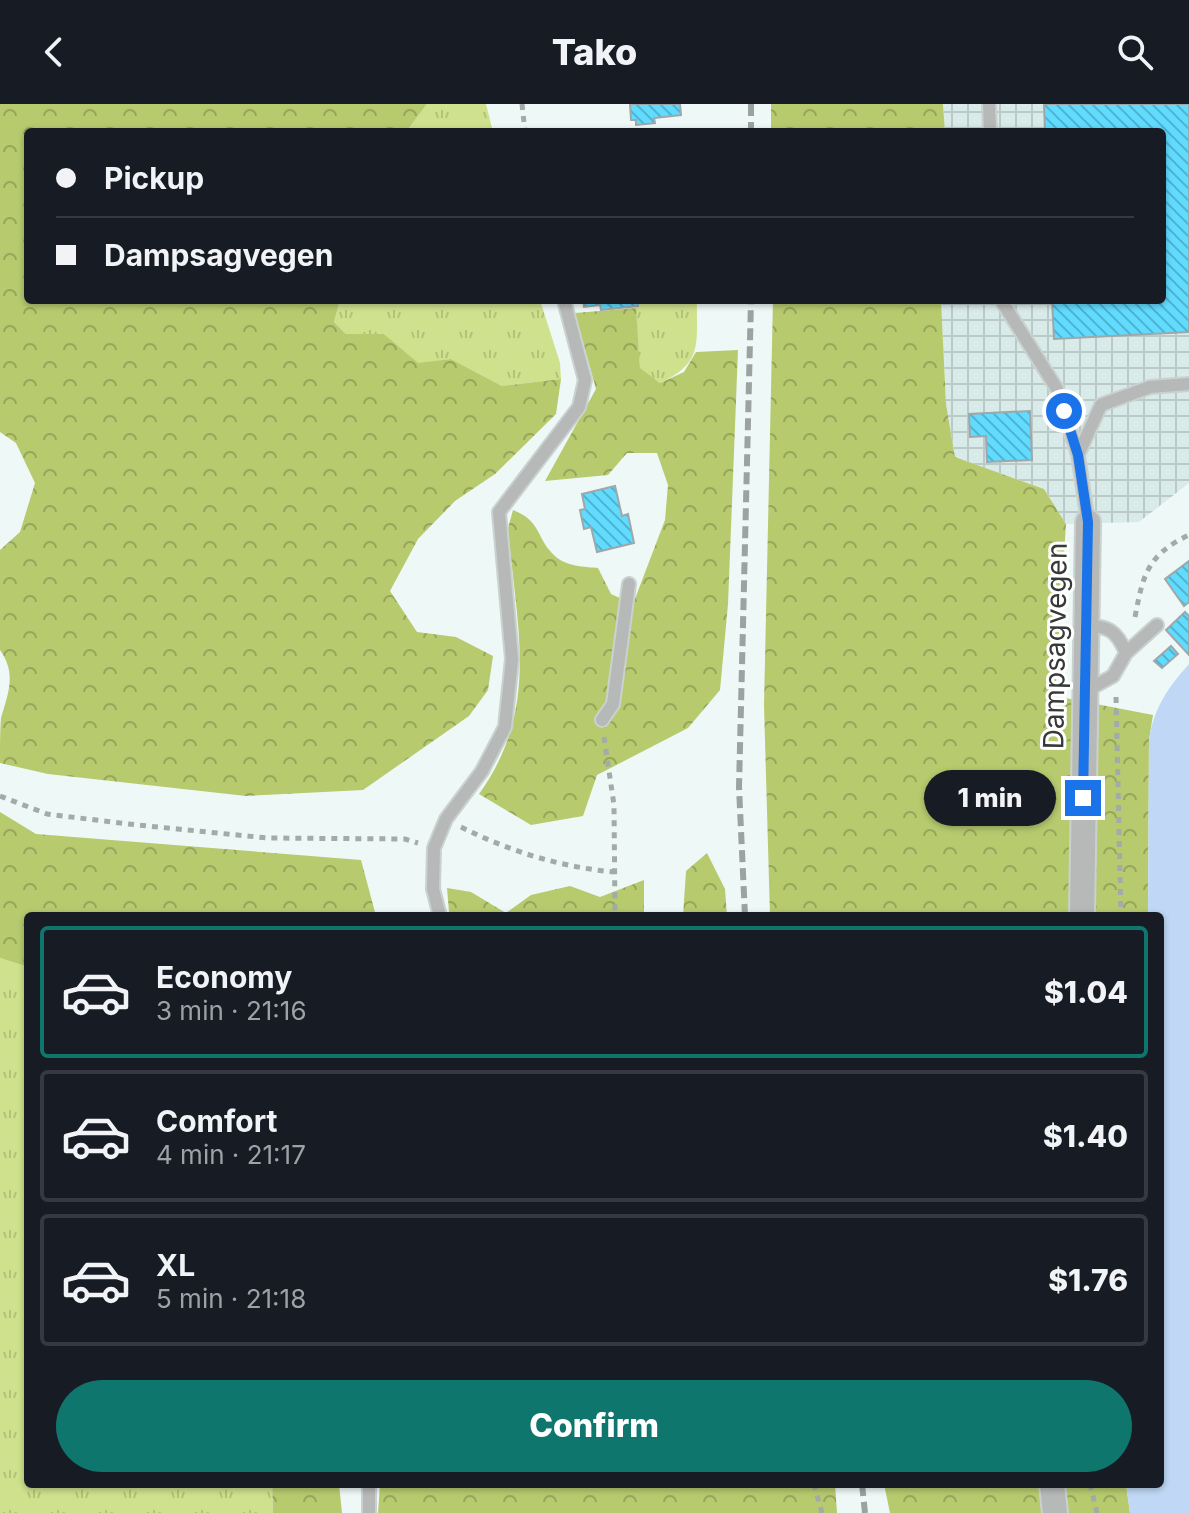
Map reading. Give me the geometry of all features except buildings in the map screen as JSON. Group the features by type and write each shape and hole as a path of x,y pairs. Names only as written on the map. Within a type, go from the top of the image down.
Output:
{"street":[{"name":"Dampsagvegen","path":"1082,912 1084,626 1088,522"},
{"path":"1052,1488 1055,1513"}],"lane":[{"path":"989,104 990,128"},
{"path":"439,912 433,889 434,848 446,819 482,771 505,727 512,659 499,512 579,407 585,380 565,304"},
{"path":"1004,304 1057,389 1078,455 1088,522"},
{"path":"1078,455 1101,405 1150,387 1189,384"},
{"path":"602,720 613,704 629,584"},
{"path":"1084,626 1102,625 1119,635 1126,653"},
{"path":"1083,693 1113,676 1126,653 1157,625"},
{"path":"369,1488 369,1513"}],"path":[{"path":"522,104 525,128"},
{"path":"1115,703 1121,912"},
{"path":"602,720 614,805 615,912"},
{"path":"0,796 47,814 267,838 405,839 434,848"},
{"path":"446,819 497,845 578,869 614,872"},
{"path":"815,1488 822,1513"},
{"path":"1091,1488 1097,1513"}],"shaded area":[{"path":"943,104 1189,104 1189,483 1139,522 1066,524 1044,489 955,457 946,404 941,304 1166,304 1166,128 945,128"}],"green space":[{"path":"0,104 427,104 409,128 24,128 24,304 339,304 334,322 346,334 384,334 418,363 451,359 502,386 561,379 556,414 495,474 455,501 418,539 390,591 417,632 456,637 493,656 488,690 469,716 363,790 246,796 48,774 0,763 1,718 10,675 0,650 0,550 20,532 35,483 16,443 0,432"},
{"path":"427,104 486,104 492,128 409,128"},
{"path":"771,104 943,104 945,128 771,128"},
{"path":"339,304 541,304 560,363 561,379 502,386 451,359 418,364 384,334 346,334 334,322"},
{"path":"635,304 697,304 695,350 684,367 660,383 640,369"},
{"path":"773,304 941,304 946,404 955,457 1044,489 1066,524 1055,696 1153,715 1149,740 1148,912 770,912 764,705"},
{"path":"636,308 640,368 660,383 684,372 696,352 738,350 728,604 720,690 688,728 597,775 583,816 531,825 479,794 498,762 511,730 518,698 519,632 508,528 513,510 522,514 534,525 555,556 570,564 598,568 611,594 633,604 665,520 668,485 657,453 627,453 608,475 545,481 596,389 575,313"},
{"path":"0,812 36,834 361,860 375,912 24,912 24,966 0,958"},
{"path":"707,853 725,889 727,912 683,912 686,871"},
{"path":"644,880 644,912 507,912 531,895 570,886 600,897"},
{"path":"447,888 471,892 504,912 449,912"},
{"path":"0,958 24,966 24,1488 272,1488 273,1513 0,1513"},
{"path":"272,1488 339,1488 342,1513 273,1513"},
{"path":"380,1488 835,1488 837,1513 378,1513"},
{"path":"885,1488 1127,1488 1130,1513 890,1513"}],"water":[{"path":"1189,664 1189,1513 1130,1513 1127,1488 1164,1488 1164,912 1148,912 1149,740 1154,718 1175,681"}],"railway":[{"path":"751,104 751,128"},
{"path":"745,912 739,787 751,304"},
{"path":"862,1488 865,1513"}],"route":[{"path":"1064,411 1078,455 1088,522 1083,798"}]}
